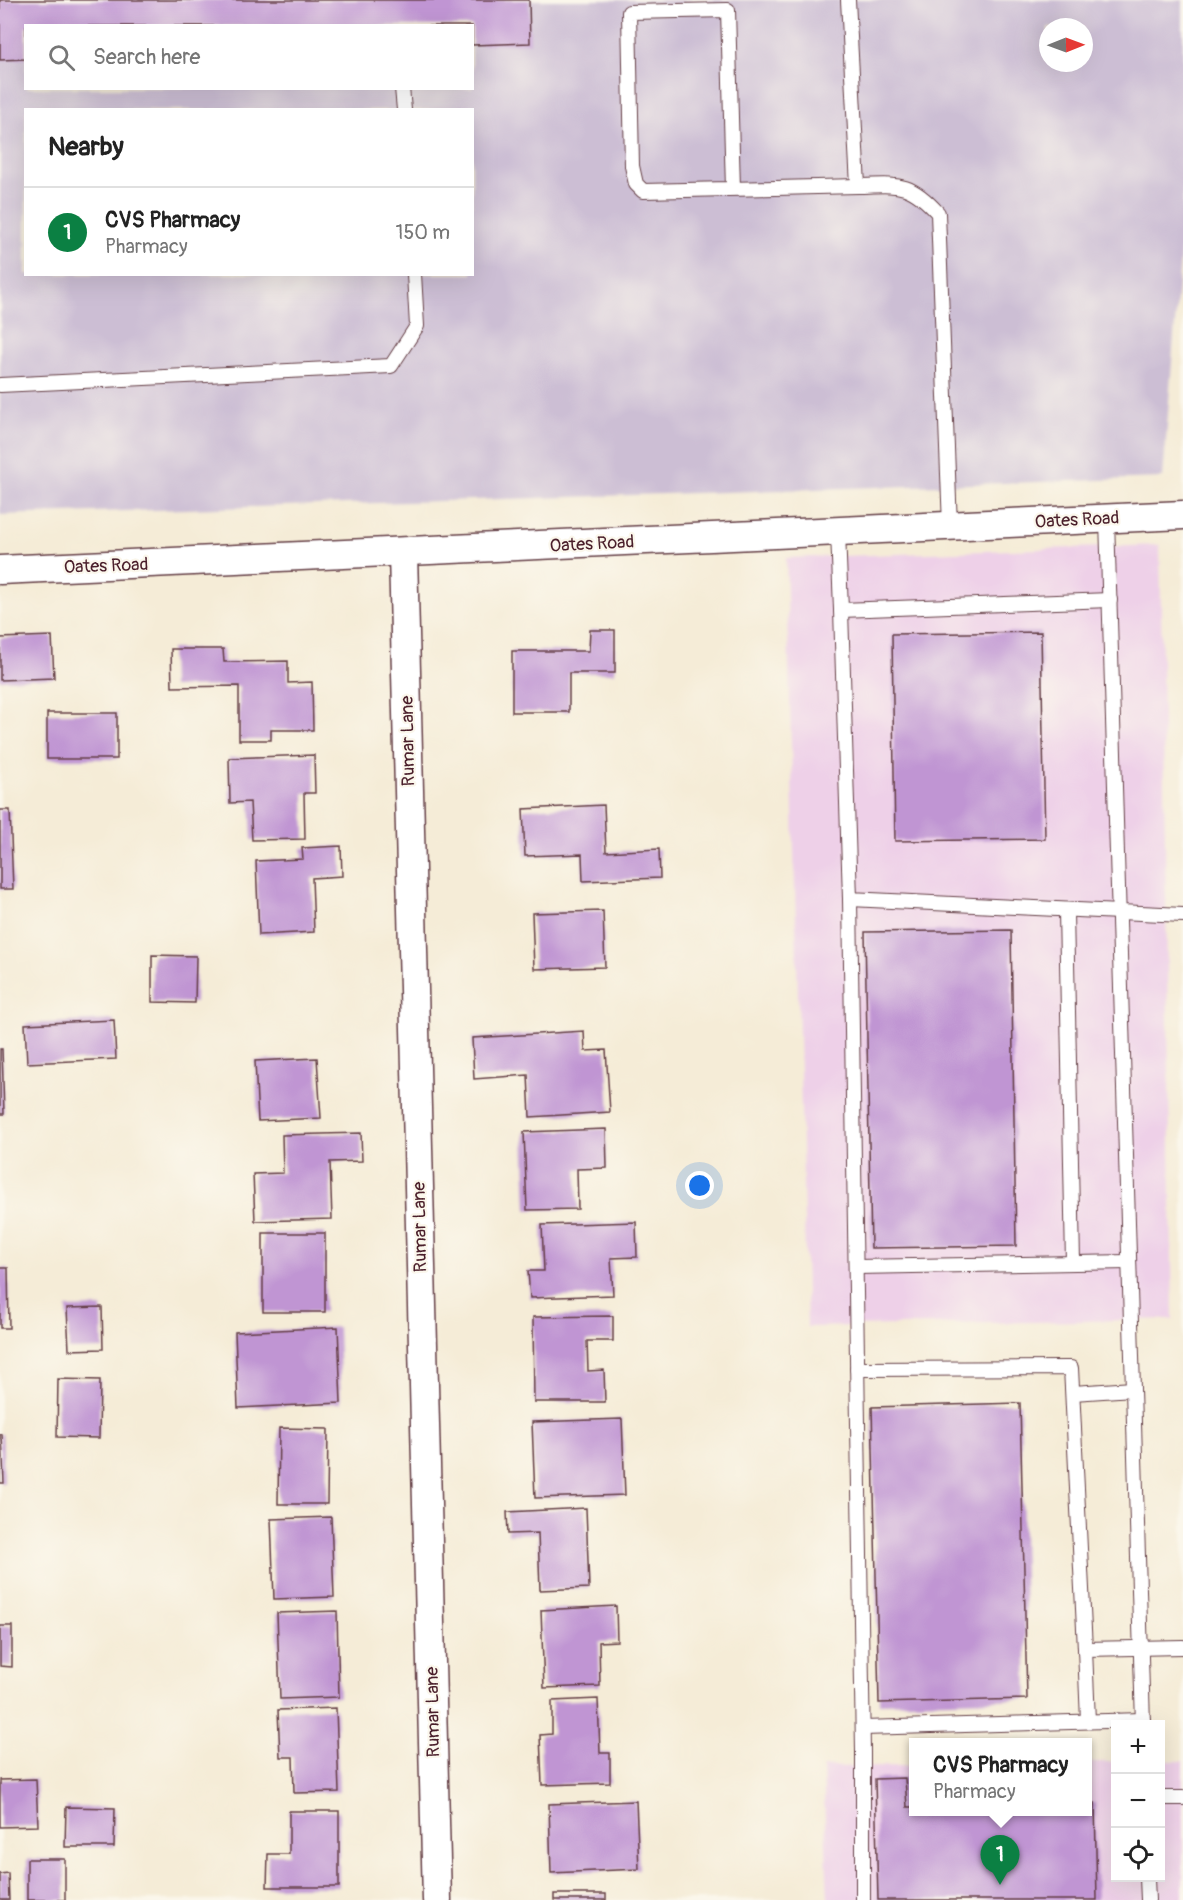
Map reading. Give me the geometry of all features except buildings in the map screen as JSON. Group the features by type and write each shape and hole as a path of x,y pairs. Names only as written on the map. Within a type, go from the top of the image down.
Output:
{"street":[{"name":"Oates Road","path":"0,570 1183,515"},
{"name":"Rumar Lane","path":"403,553 437,1900"}],"lane":[{"path":"848,0 858,186"},
{"path":"733,189 728,10 629,12 632,166 636,184 643,191 733,189 898,185 920,193 938,213 950,526"},
{"path":"402,90 404,108"},
{"path":"0,386 391,366 417,327 414,276"},
{"path":"1107,519 1143,1720"},
{"path":"838,532 850,899 863,1728 863,1900"},
{"path":"841,609 1110,600"},
{"path":"850,899 1183,915"},
{"path":"1066,911 1073,1263"},
{"path":"855,1267 1129,1262"},
{"path":"857,1369 1071,1368 1088,1721"},
{"path":"1073,1392 1133,1389"},
{"path":"1085,1649 1183,1647"},
{"path":"863,1728 1111,1721"},
{"path":"1165,1798 1183,1798"},
{"path":"1148,1882 1148,1900"}],"shaded area":[{"path":"0,0 1183,0 1183,221 1163,478 0,515"},
{"path":"1160,545 1173,1319 807,1327 786,558"},
{"path":"1165,1761 1183,1761 1183,1900 828,1900 823,1767 909,1766 909,1816 1092,1816 1092,1762 1111,1762 1111,1882 1165,1882"}],"place":[{"name":"CVS Pharmacy","path":"1000,1885"}]}
